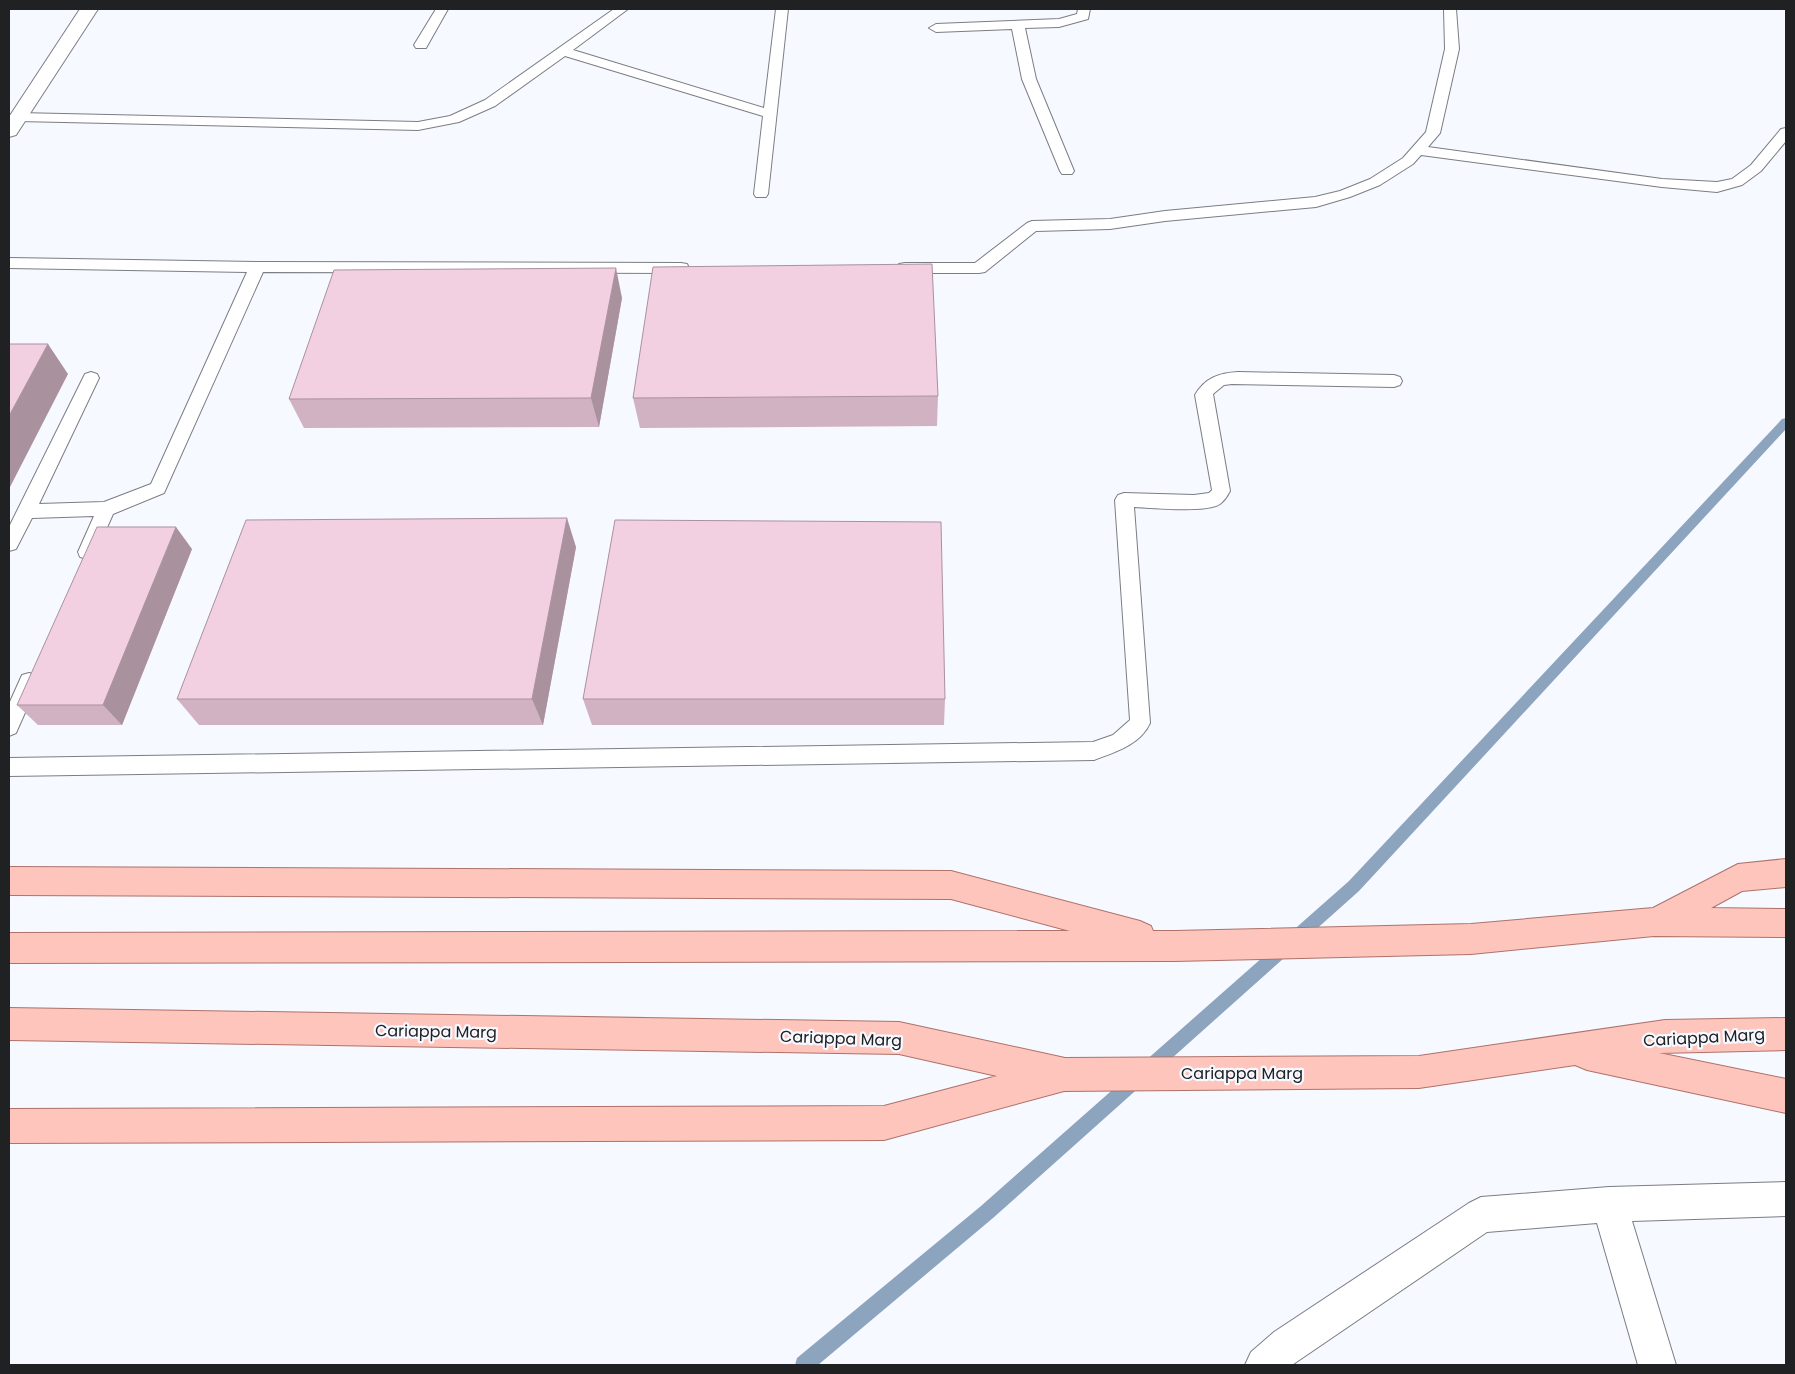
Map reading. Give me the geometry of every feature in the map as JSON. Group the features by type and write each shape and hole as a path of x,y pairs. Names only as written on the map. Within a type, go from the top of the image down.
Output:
{"main road":[{"path":"1654,922 1738,878 1786,873"},
{"path":"9,881 951,885 1175,946"},
{"path":"9,948 1175,946 1471,939 1654,922 1786,923"},
{"name":"Cariappa Marg","path":"9,1024 898,1038 1065,1074 1419,1072 1665,1036 1786,1034"},
{"path":"1570,1050 1786,1096"},
{"path":"9,1126 884,1123 1065,1074"}],"street":[{"path":"13,124 89,9"},
{"path":"1264,1365 1287,1345 1481,1215 1609,1204 1786,1199"},
{"path":"1609,1204 1657,1365"}],"lane":[{"path":"422,45 442,9"},
{"path":"13,124 418,126 454,119 490,103 622,9"},
{"path":"761,194 782,9"},
{"path":"936,28 1018,26 1074,20 1083,16 1084,9"},
{"path":"890,268 979,268 1032,226 1110,224 1165,216 1316,202 1345,194 1375,182 1408,161 1433,134 1452,49 1450,9"},
{"path":"1018,26 1029,79 1067,171"},
{"path":"562,51 770,114"},
{"path":"1418,150 1662,183 1717,188 1737,182 1756,168 1786,132"},
{"path":"9,264 257,267 692,268"},
{"path":"26,511 106,509 158,488 257,267"},
{"path":"9,544 91,378"},
{"path":"9,767 1094,751 1120,741 1140,723 1124,500 1194,502 1214,498 1220,491 1204,395 1210,385 1222,378 1394,381"},
{"path":"82,564 106,509"},
{"path":"9,727 37,664"}],"building":[{"path":"932,264 938,396 633,398 653,267"},
{"path":"616,268 591,398 289,399 334,270"},
{"path":"9,344 48,344 9,416"},
{"path":"567,518 532,699 177,699 246,520"},
{"path":"615,520 941,522 945,699 583,699"},
{"path":"97,527 176,527 103,705 17,705"}],"waterway":[{"path":"804,1365 987,1212 1354,886 1786,422"}]}
